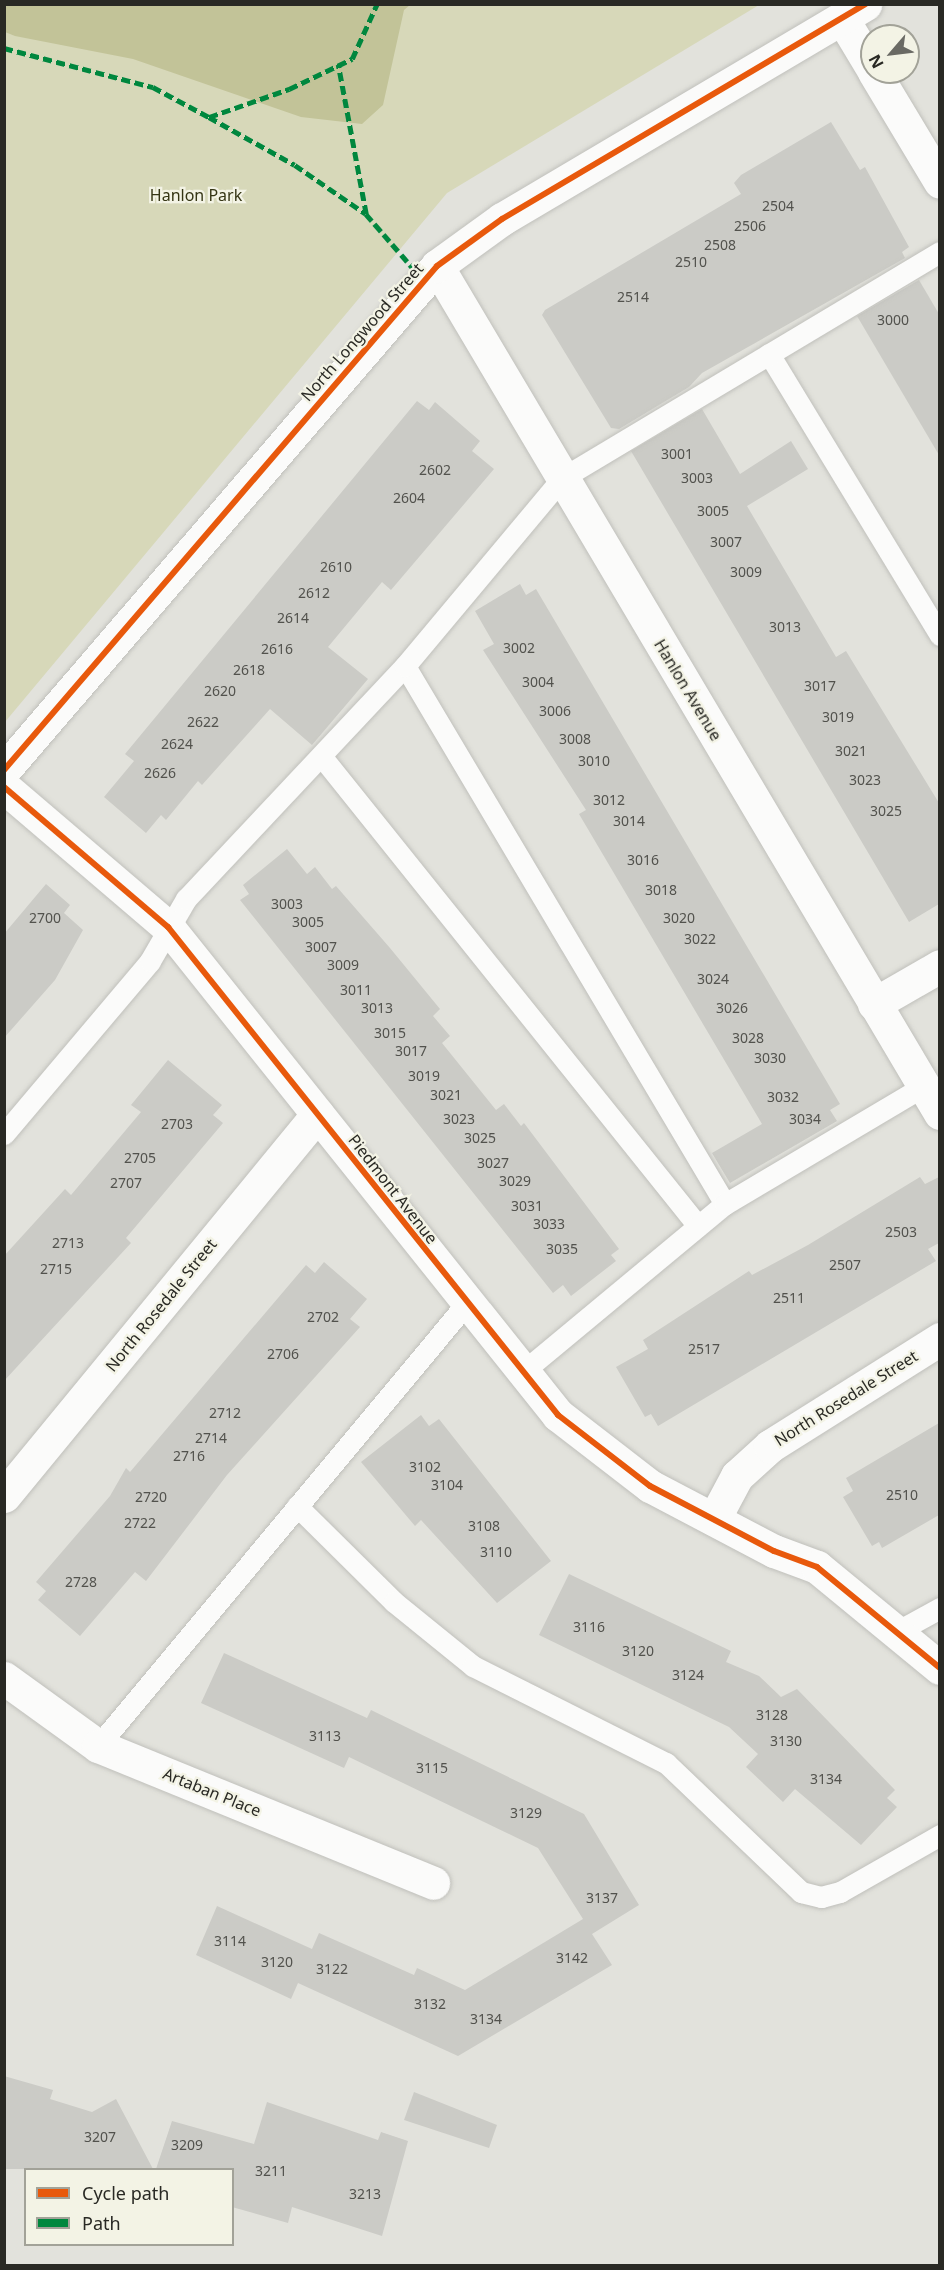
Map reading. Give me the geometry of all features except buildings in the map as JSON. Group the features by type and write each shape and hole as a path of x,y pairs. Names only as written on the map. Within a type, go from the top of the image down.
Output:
{"street":[{"path":"854,11 860,30"},
{"name":"North Longwood Street","path":"4,770 437,266 502,219 854,11"},
{"path":"881,84 939,182"},
{"name":"Hanlon Avenue","path":"437,266 932,1099"},
{"name":"Piedmont Avenue","path":"4,787 168,927 318,1114 520,1374 598,1449 714,1519 817,1567 900,1630 939,1668"},
{"path":"874,1004 939,966"},
{"name":"North Rosedale Street","path":"4,1496 318,1114"},
{"name":"North Rosedale Street","path":"714,1519 737,1476 770,1446 939,1339"},
{"name":"Artaban Place","path":"4,1678 98,1746 434,1883"}],"lane":[{"path":"4,1134 150,961 186,899 322,757 405,666 562,478 939,252"},
{"path":"769,354 939,635"},
{"path":"405,666 725,1204"},
{"path":"322,757 698,1226"},
{"path":"520,1374 725,1204 932,1099"},
{"path":"98,1746 466,1304"},
{"path":"297,1506 394,1602 473,1666 666,1763 801,1892 821,1897 840,1892 939,1835"},
{"path":"900,1630 939,1608"}],"green space":[{"path":"4,5 410,5 404,10 383,105 362,124 301,117 133,59 15,36 5,32"},
{"name":"Hanlon Park","path":"5,5 759,5 447,193 5,722"}],"marked path":[{"path":"4,48 153,87 209,117 289,89 352,59 377,4"},
{"path":"209,117 295,165 366,214 338,65"},
{"path":"366,214 413,268"}],"cycle path":[{"path":"4,770 437,266 502,219 865,4"},
{"path":"4,787 168,927 558,1415 650,1486 774,1551 817,1567 940,1668"}]}
